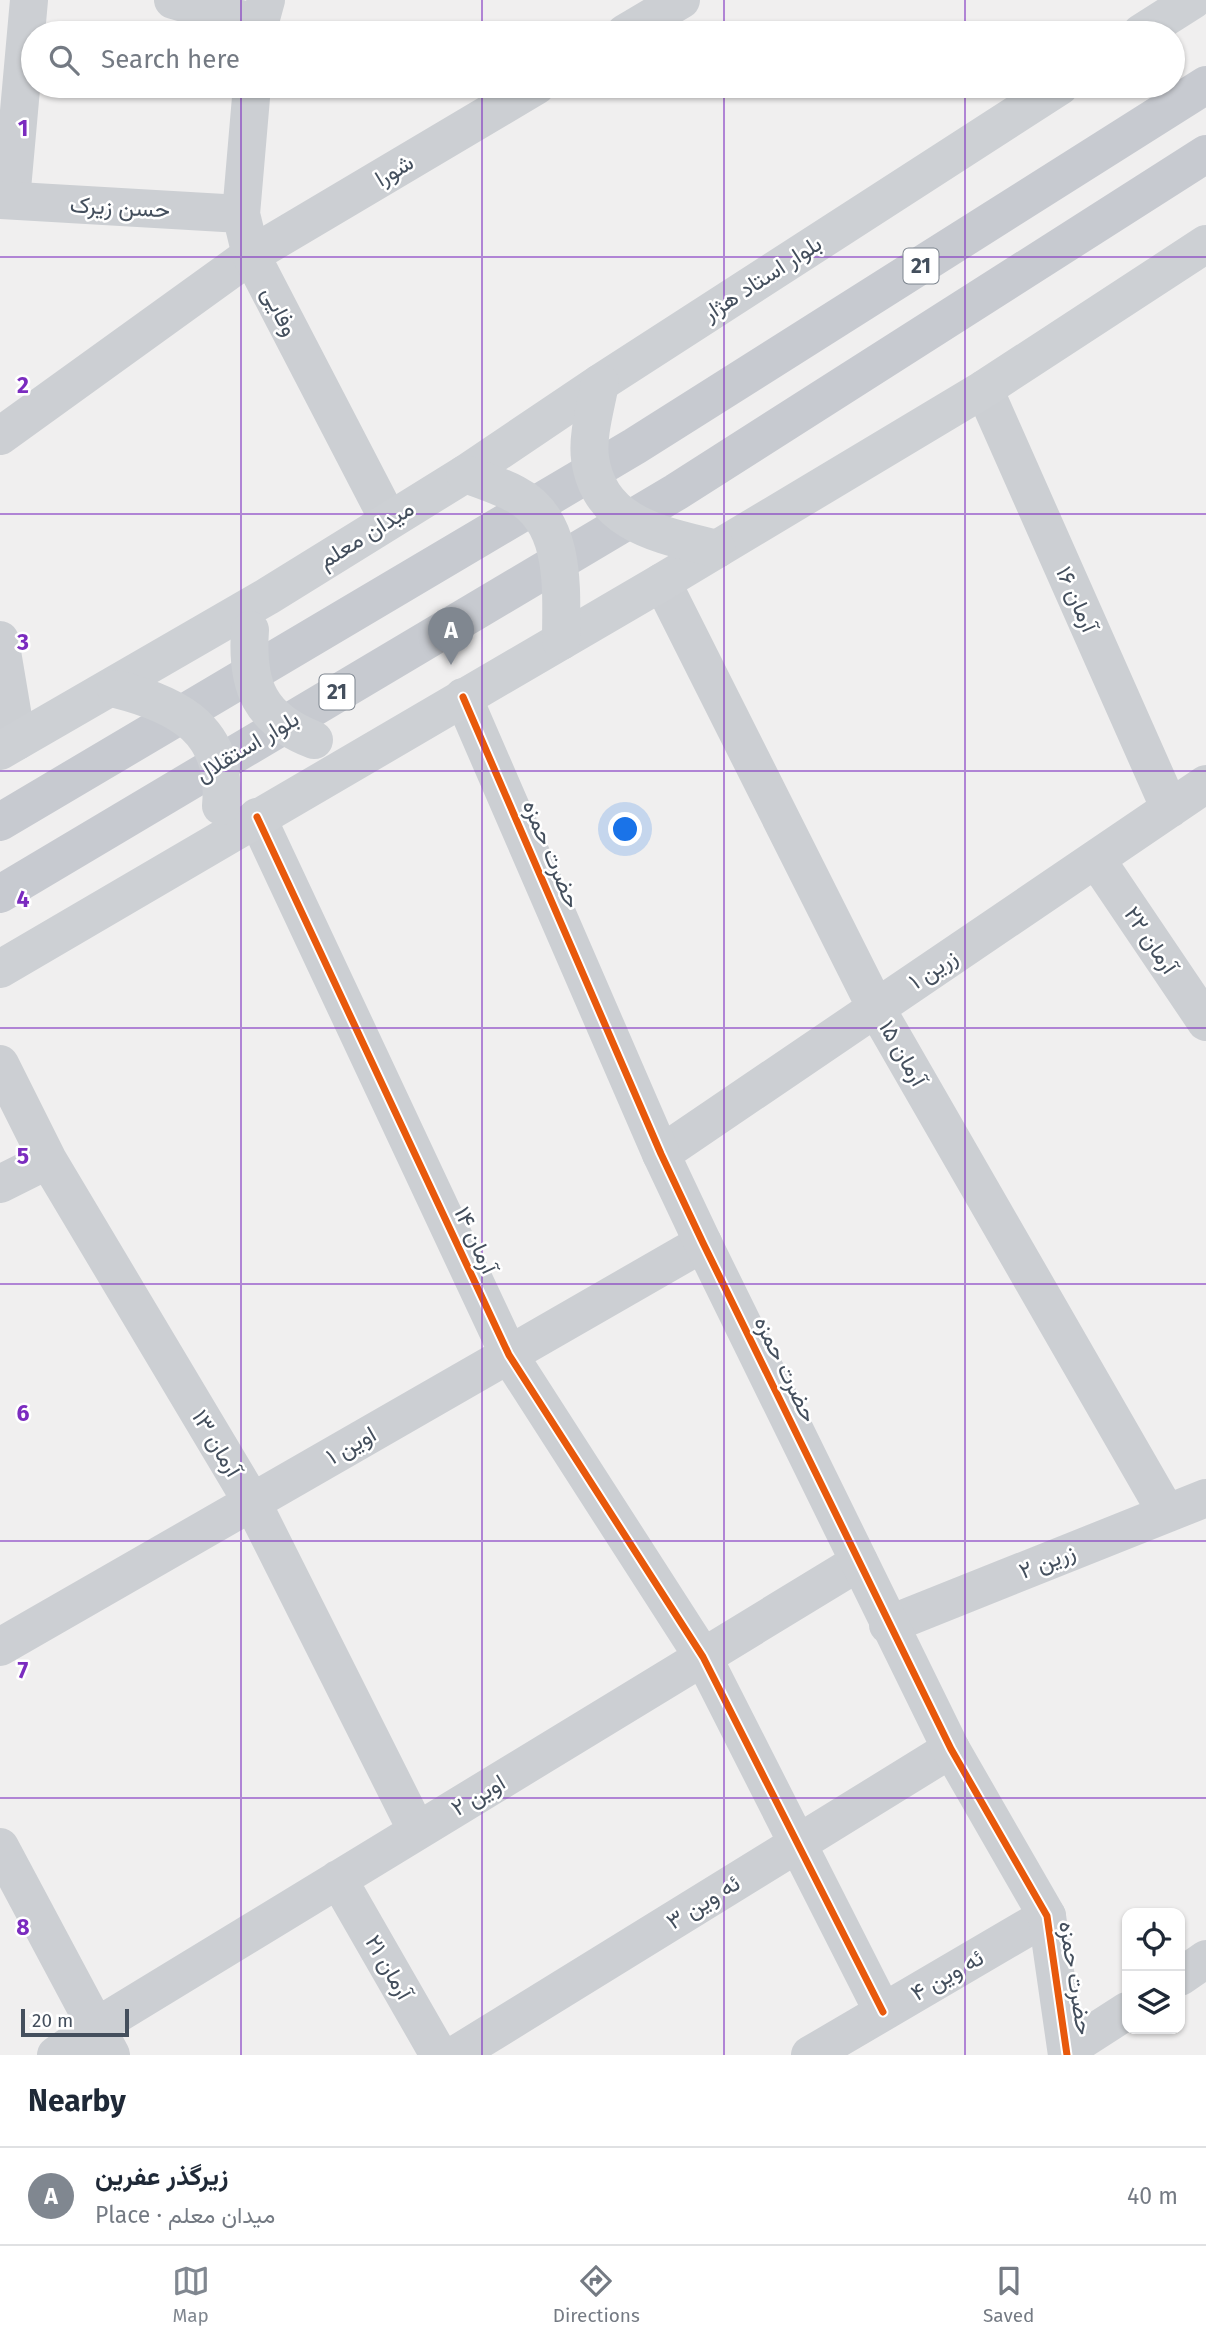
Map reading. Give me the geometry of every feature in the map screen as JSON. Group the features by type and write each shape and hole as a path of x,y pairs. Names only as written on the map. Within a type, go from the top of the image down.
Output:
{"main road":[{"path":"1161,21 1193,0"},
{"name":"21","path":"0,822 635,446 1206,85"},
{"name":"بلوار استاد هژار","path":"465,474 600,383 1041,98"},
{"name":"بلوار استقلال","path":"0,894 676,492 1206,155"},
{"path":"0,969 198,852 239,812 360,756 662,582 984,389 1206,246"},
{"path":"600,383 589,456 594,477 613,508 640,528 717,549"},
{"path":"465,474 518,495 540,514 555,545 561,577 561,641"},
{"name":"میدان معلم","path":"8,746 268,596 388,519 465,474"},
{"name":"21","path":"268,596 250,630 248,657 254,689 270,714 288,730 360,756"},
{"path":"109,690 155,699 174,708 197,726 239,812"}],"street":[{"path":"26,21 29,0"},
{"path":"173,0 260,19"},
{"path":"645,21 678,1"},
{"path":"5,200 21,67"},
{"name":"وفایی","path":"251,98 241,214 251,255 388,519"},
{"name":"شورا","path":"0,436 251,255 516,98"},
{"name":"حسن زیرک","path":"5,200 241,214"},
{"name":"آرمان ۱۶","path":"984,389 1170,809"},
{"name":"آرمان ۱۵","path":"662,582 876,1008 1166,1512"},
{"path":"0,640 8,746"},
{"name":"حضرت حمزه","path":"463,697 661,1154 703,1243 951,1749 1047,1916 1067,2052"},
{"name":"زرین ۱","path":"661,1154 1206,784"},
{"name":"آرمان ۱۴","path":"239,812 509,1354 703,1657 883,2012"},
{"name":"آرمان ۲۲","path":"1096,859 1206,1022"},
{"name":"آرمان ۱۳","path":"0,1064 48,1160 252,1502 417,1831"},
{"path":"0,1184 48,1160"},
{"name":"اوین ۱","path":"0,1647 703,1243"},
{"name":"زرین ۲","path":"888,1625 1206,1498"},
{"name":"اوین ۲","path":"56,2055 104,2041 338,1879 859,1562"},
{"name":"ئه وین ۳","path":"455,2055 951,1749"},
{"path":"0,1847 104,2041"},
{"name":"آرمان ۲۱","path":"338,1879 439,2055"},
{"name":"ئه وین ۴","path":"810,2055 1047,1916"},
{"path":"1185,1973 1206,1959"},
{"path":"1067,2052 1122,2014"}],"cycle path":[{"path":"463,697 661,1154 703,1243 951,1749 1047,1916 1067,2055"},
{"path":"257,817 509,1355 703,1657 883,2012"}],"place":[{"name":"زیرگذر عفرین","path":"451,665"}]}
